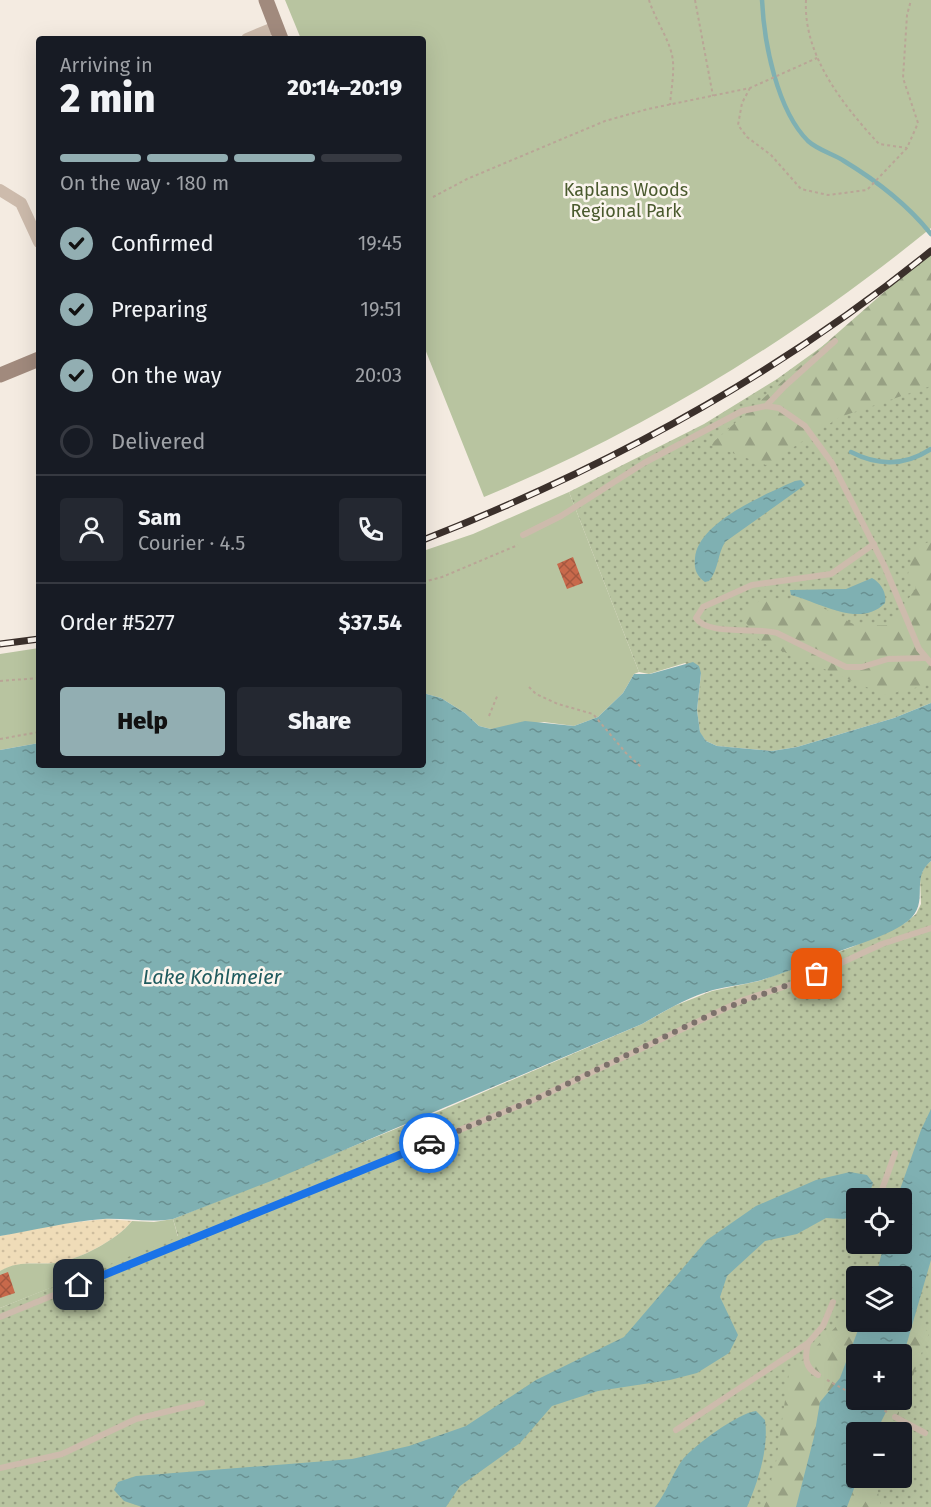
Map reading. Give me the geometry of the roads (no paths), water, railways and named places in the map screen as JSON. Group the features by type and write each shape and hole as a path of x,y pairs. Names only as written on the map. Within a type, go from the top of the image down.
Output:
{"street":[{"path":"263,36 279,33 266,0"},
{"path":"0,190 21,203 36,236"},
{"path":"0,375 36,359"}],"lane":[{"path":"766,406 835,341"},
{"path":"524,538 644,463 728,418 754,407 779,408 805,426 832,463 874,544 925,658 931,663"},
{"path":"874,544 831,574 752,585 703,607 696,618 703,626 715,628 765,629 846,667 862,667 888,659 925,658"},
{"path":"0,1317 528,1102 743,1000 802,981 882,944 931,928"},
{"path":"883,1188 895,1153"},
{"path":"676,1430 808,1342 824,1326 833,1302"},
{"path":"808,1342 806,1360 811,1371 818,1375"},
{"path":"0,1468 62,1454 136,1419 202,1403"},
{"path":"895,1417 925,1432"}],"water":[{"path":"801,480 805,485 725,542 712,576 709,581 705,582 696,572 695,558 699,545 708,533 735,511 768,493"},
{"path":"872,578 883,589 885,603 864,614 852,614 826,607 791,595 790,590 846,589"},
{"name":"Lake Kohlmeier","path":"693,662 699,666 701,673 697,710 700,732 706,741 717,746 772,751 797,747 894,718 931,703 931,861 921,875 920,898 915,914 893,930 875,938 779,974 695,996 642,1024 271,1181 173,1219 155,1221 103,1219 0,1236 0,750 36,744 36,768 426,768 426,694 441,698 465,713 479,726 491,729 525,721 574,726 598,717 623,693 634,674 650,674"},
{"path":"931,1109 931,1260 912,1326 912,1266 878,1266 882,1254 912,1254 912,1188 901,1188"},
{"path":"850,1172 867,1175 873,1183 871,1188 846,1188 846,1218 826,1218 797,1234 765,1241 727,1276 720,1297 738,1335 729,1353 697,1373 670,1380 598,1391 552,1406 520,1443 460,1486 446,1507 142,1507 124,1501 114,1490 118,1482 136,1476 352,1459 409,1446 466,1426 536,1380 624,1337 707,1240 756,1206 816,1180"},
{"path":"857,1332 910,1332 907,1344 853,1344"},
{"path":"846,1362 846,1410 887,1410 881,1422 846,1422 846,1488 854,1488 847,1507 796,1507 814,1437 820,1402 840,1378"},
{"path":"756,1411 765,1420 764,1453 759,1476 747,1507 655,1507 679,1465 689,1453 728,1423"}],"waterway":[{"path":"762,0 774,75 780,94 797,128 812,144 840,158 880,185 912,213 931,234"},
{"path":"851,452 871,460 891,462 911,459 931,449"}],"railway":[{"path":"426,539 558,482 688,415 813,339 931,251"},
{"path":"0,644 36,639"}],"park label":[{"name":"Kaplans Woods Regional Park","path":"626,200"}]}
